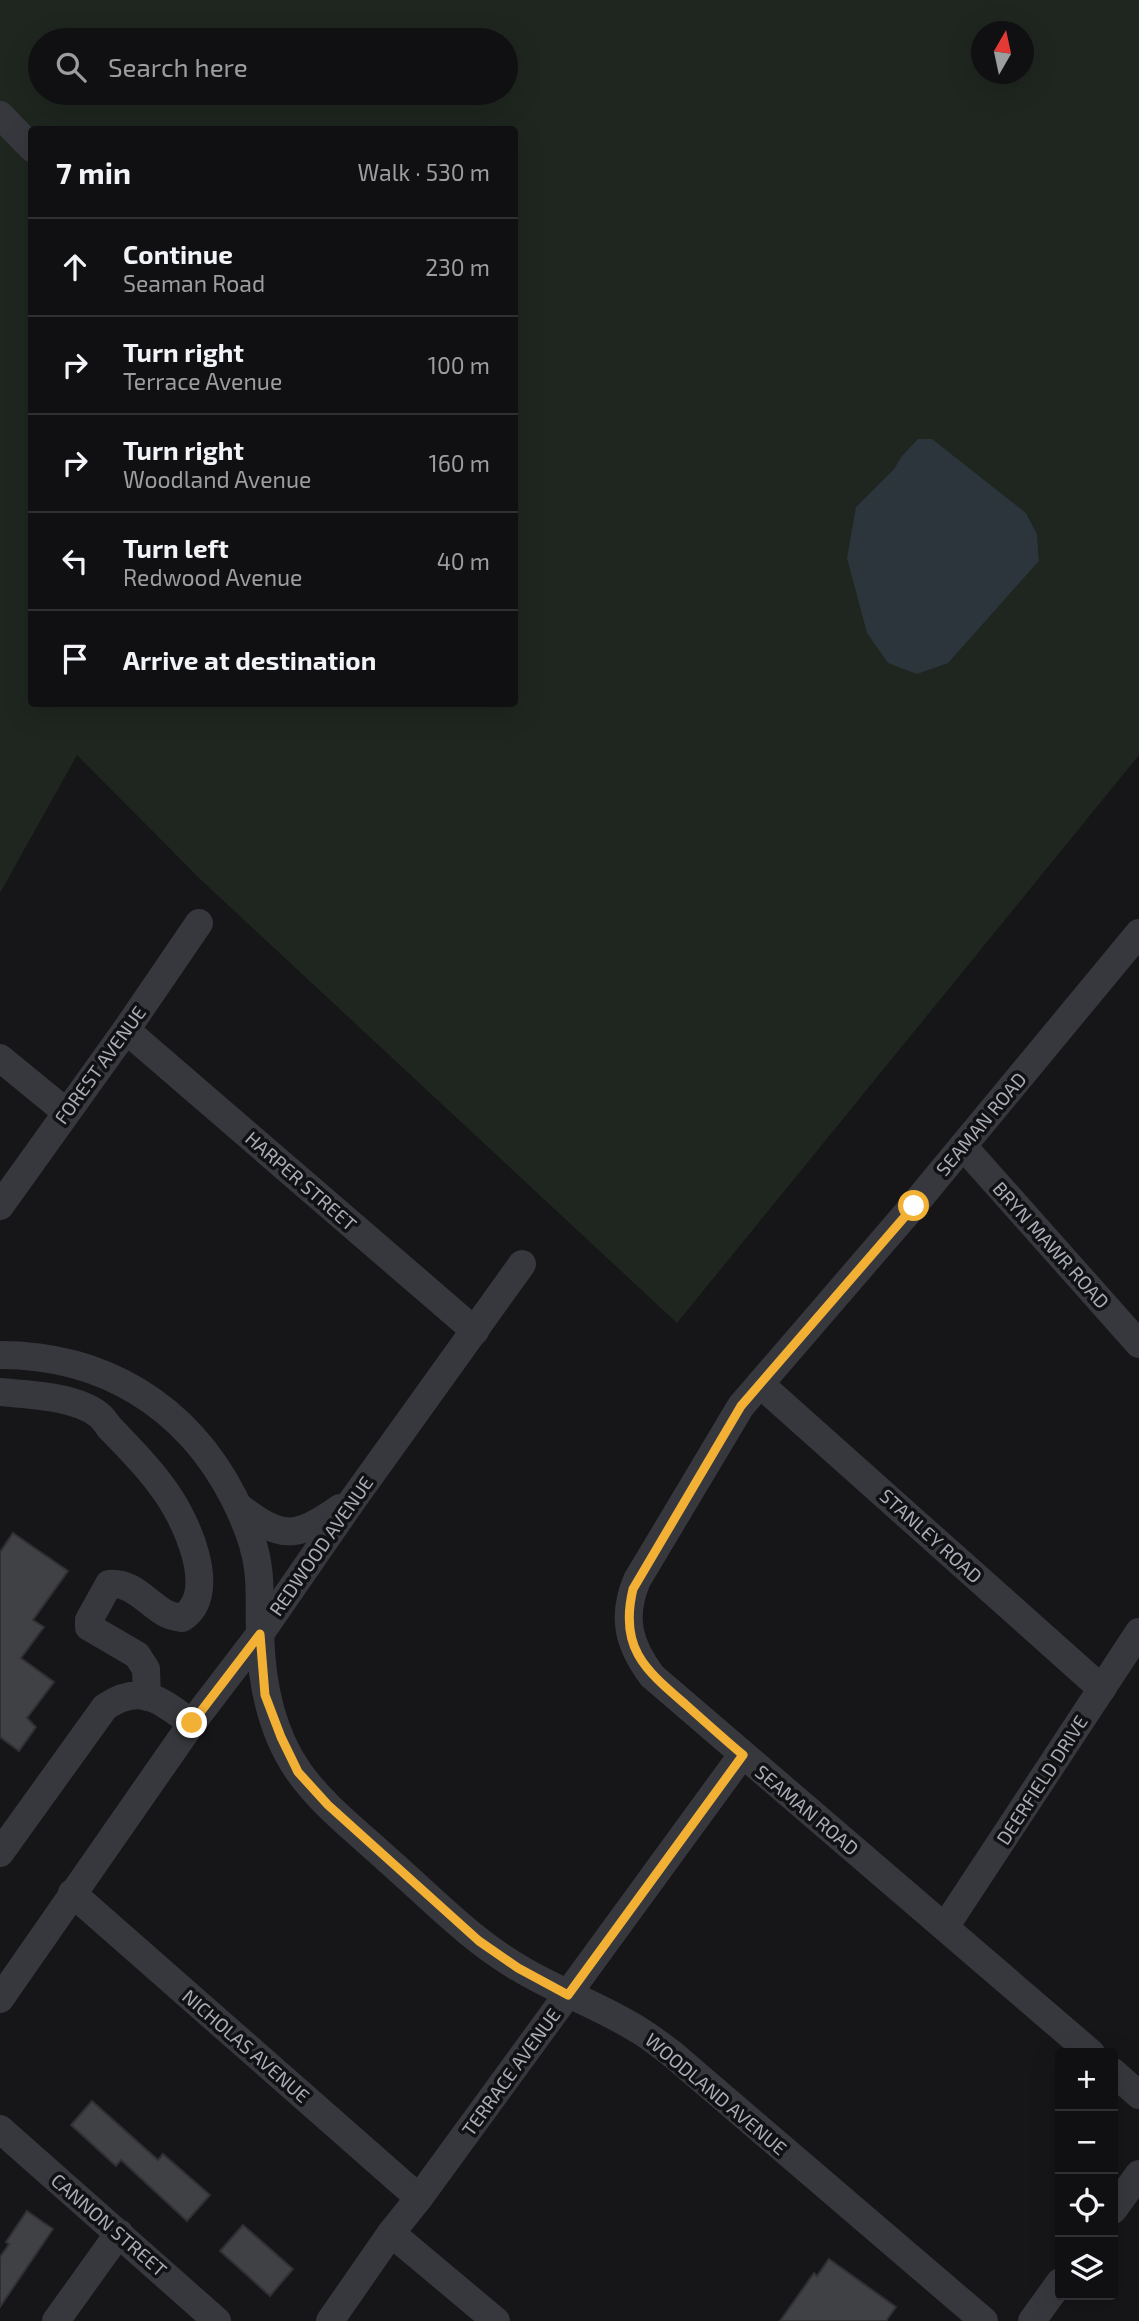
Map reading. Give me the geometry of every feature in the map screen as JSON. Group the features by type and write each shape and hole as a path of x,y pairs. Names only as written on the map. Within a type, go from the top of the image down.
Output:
{"street":[{"path":"0,115 28,144"},
{"name":"FOREST AVENUE","path":"0,1206 199,923"},
{"name":"SEAMAN ROAD","path":"1085,2048 652,1676 637,1656 631,1639 628,1614 637,1580 741,1406 1136,944"},
{"name":"HARPER STREET","path":"126,1030 475,1331"},
{"path":"0,1058 66,1112"},
{"name":"BRYN MAWR ROAD","path":"963,1146 1139,1344"},
{"name":"REDWOOD AVENUE","path":"4,1983 72,1893 192,1723 260,1634 522,1264"},
{"name":"WOODLAND AVENUE","path":"0,1355 26,1355 63,1361 91,1368 119,1380 170,1413 190,1433 225,1479 251,1534 258,1567 265,1695 298,1772 328,1805 479,1941 518,1968 636,2029 671,2053 984,2321"},
{"name":"STANLEY ROAD","path":"760,1384 1102,1689"},
{"path":"0,1392 75,1402 99,1415 135,1452 165,1490 190,1539 198,1566 200,1591 193,1611 182,1618 167,1614 119,1583 109,1584 89,1620 89,1627 137,1655 146,1669 147,1697"},
{"path":"238,1506 262,1524 288,1533 311,1528 352,1501"},
{"name":"DEERFIELD DRIVE","path":"945,1927 1139,1632"},
{"path":"0,1853 105,1707 120,1697 138,1695 157,1699 192,1723"},
{"name":"TERRACE AVENUE","path":"330,2321 391,2233 743,1755"},
{"name":"NICHOLAS AVENUE","path":"72,1893 419,2198"},
{"path":"1118,2076 1139,2095"},
{"name":"CANNON STREET","path":"0,2129 217,2321"},
{"path":"1118,2203 1139,2174"},
{"path":"56,2321 119,2233"},
{"path":"391,2233 496,2321"},
{"path":"1032,2321 1055,2289"}],"shaded area":[{"path":"0,0 1139,0 1139,755 677,1323 200,879 77,755 0,893","holes":["894,469 1026,513 1037,534 1039,561 948,662 856,507"]},
{"path":"918,439 932,439 1026,513 1037,534 1039,561 948,663 917,674 888,663 867,633 847,558 856,507 894,469"}],"building":[{"path":"13,1533 68,1571 33,1620 44,1627 21,1658 54,1682 27,1718 36,1727 19,1751 0,1737 0,1552"},
{"path":"92,2101 158,2160 163,2154 210,2195 187,2221 121,2160 116,2166 71,2125"},
{"path":"27,2211 53,2229 0,2307 0,2257 9,2244 6,2242"},
{"path":"243,2225 293,2269 270,2296 220,2251"},
{"path":"829,2259 896,2307 886,2321 780,2321 814,2273 817,2276"}],"route":[{"path":"192,1723 260,1634 265,1695 298,1772 328,1805 479,1941 518,1968 568,1995 743,1755 652,1676 637,1656 628,1623 633,1589 741,1406 914,1206"}]}
